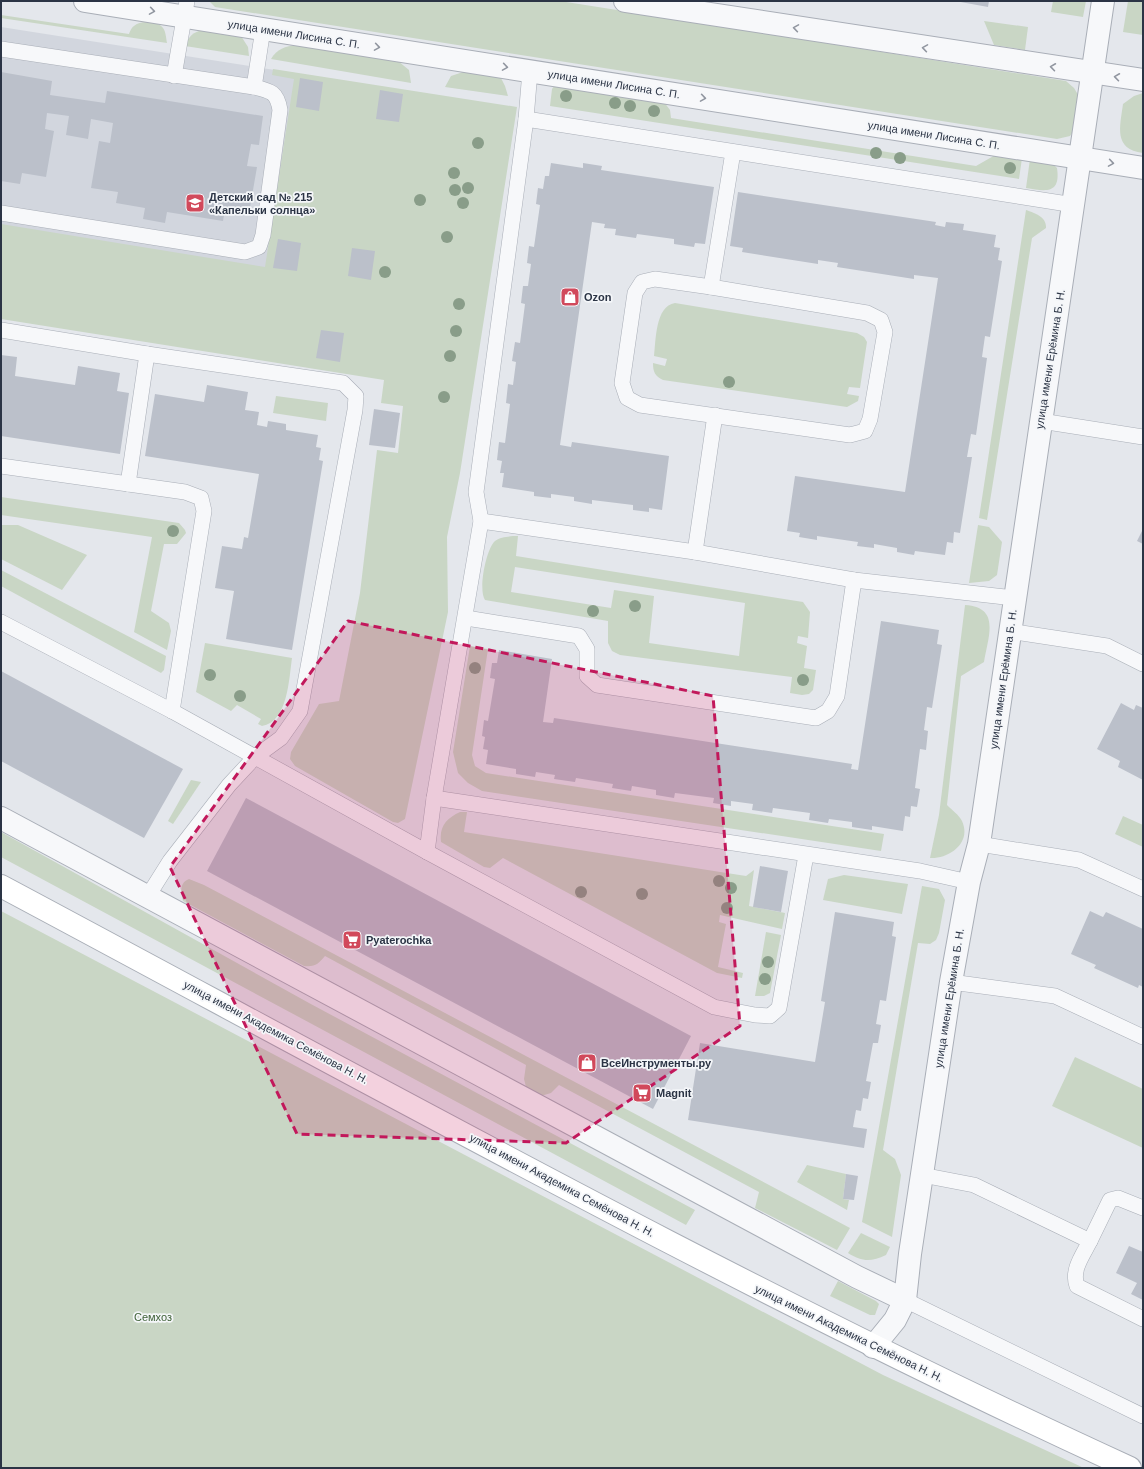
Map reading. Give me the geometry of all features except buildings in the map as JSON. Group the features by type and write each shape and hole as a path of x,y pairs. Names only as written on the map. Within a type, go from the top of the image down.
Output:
{"main road":[{"name":"улица имени Академика Семёнова Н. Н.","path":"1,886 534,1171 813,1317 873,1347 1130,1468"}],"street":[{"name":"улица имени Лисина С. П.","path":"85,1 185,8 263,29 1143,168"},
{"path":"625,1 1143,80"},
{"name":"улица имени Ерёмина Б. Н.","path":"873,1347 895,1320 905,1300 951,982 969,882 979,844 1009,631 1074,205 1103,1"},
{"path":"1,818 857,1277 905,1300"}],"lane":[{"path":"174,76 185,8"},
{"path":"254,87 263,29"},
{"path":"1,49 254,87 272,92 278,100 280,110 263,235 259,247 245,252 1,213"},
{"path":"427,852 434,798 466,618 481,521 476,492 526,119 530,71"},
{"path":"526,119 1074,205"},
{"path":"711,287 733,152"},
{"path":"655,279 711,287 867,313 881,320 885,332 870,419 865,431 850,435 715,415 640,405 627,398 622,383 635,293 642,282 655,279"},
{"path":"1,330 147,354 343,383 356,396 355,410 300,711 281,738 255,758 224,790 170,861 148,896"},
{"path":"128,484 147,354"},
{"path":"695,552 715,415"},
{"path":"1041,421 1143,437"},
{"path":"1,466 185,492 201,498 204,511 172,711"},
{"path":"481,521 695,552 854,580 1014,598"},
{"path":"466,618 579,636 587,649 587,676 597,685 816,718 828,711 837,696 854,580"},
{"path":"1,622 172,711 427,852 714,1007 755,1015 770,1016 779,1008 806,856"},
{"path":"1009,631 1107,646 1143,664"},
{"path":"434,798 806,856 920,872 969,882"},
{"path":"979,844 1079,860 1143,889"},
{"path":"951,982 1055,996 1143,1037"},
{"path":"922,1175 974,1185 1090,1240"},
{"path":"1143,1208 1118,1198 1110,1200 1075,1271 1074,1279 1077,1286 1143,1319"},
{"path":"905,1300 1143,1416"}],"highlighted area":[{"path":"348,621 713,696 740,1026 566,1143 297,1134 170,867"}],"shaded area":[{"name":"Детский сад № 215 «Капельки солнца»","path":"1,27 409,91 361,371 1,315"}],"green space":[{"path":"209,1 560,1 1066,81 1074,88 1080,98 1076,128 1070,136 1057,139 215,7"},
{"path":"1053,1 1086,1 1083,17 1051,12"},
{"path":"1128,1 1143,1 1143,35 1123,32"},
{"path":"1,15 129,34 130,30 137,24 149,22 157,24 163,28 167,43 1,18"},
{"path":"984,21 1028,27 1025,50 994,45"},
{"path":"203,30 241,36 248,47 249,56 185,46 192,35"},
{"path":"297,45 398,61 409,70 411,83 271,59 282,49"},
{"path":"273,69 517,107 460,473 447,537 448,612 405,819 398,823 393,822 295,766 290,759 291,752 319,704 339,701 360,593 377,450 398,453 403,406 381,403 384,380 1,319 1,224 265,267 294,79 272,75"},
{"path":"466,71 500,76 508,96 445,87 451,76"},
{"path":"555,85 664,102 670,110 671,118 976,166 997,154 1022,158 1019,179 550,106 552,89"},
{"path":"1143,93 1143,153 1133,151 1127,147 1123,142 1120,129 1123,104 1134,96"},
{"path":"1030,159 1054,165 1057,168 1058,177 1057,183 1054,187 1045,190 1026,188"},
{"path":"1026,210 1037,214 1042,218 1045,221 1046,228 1032,238 987,520 979,518"},
{"path":"675,303 857,333 864,337 867,342 860,388 849,387 847,394 859,396 858,401 847,407 663,380 656,375 653,369 653,363 665,366 667,359 654,356 656,333 660,317 664,310 668,306"},
{"path":"276,396 328,403 326,421 273,413"},
{"path":"1,497 179,523 186,533 177,544 164,544 151,611 169,623 171,631 167,650 134,632 152,537 1,515"},
{"path":"1,525 18,525 87,555 62,590 1,559"},
{"path":"978,525 989,527 1002,542 997,575 989,581 969,583"},
{"path":"511,536 518,536 516,556 803,602 810,612 808,638 798,636 797,643 807,646 804,668 816,670 813,690 809,694 802,695 790,693 792,677 620,655 612,651 608,643 608,621 485,600 482,588 484,570 489,552 495,541","holes":["515,567 745,603 739,656 649,643 654,596 614,590 611,608 511,592"]},
{"path":"1,570 166,656 164,670 161,673 1,586"},
{"path":"965,605 976,607 984,611 988,617 990,625 984,662 961,676 947,805 962,821 964,836 961,843 951,853 937,858 930,858 939,815"},
{"path":"205,643 292,658 286,698 282,708 271,723 262,726 258,724 261,719 237,705 231,711 196,692"},
{"path":"470,646 488,649 472,755 475,766 486,773 884,834 881,851 482,791 468,783 458,773 453,752"},
{"path":"191,780 201,782 173,824 168,821"},
{"path":"460,812 467,812 464,832 746,876 754,870 749,906 785,913 782,929 720,915 719,922 726,924 718,967 743,973 742,978 717,973 503,858 490,868 484,867 441,842 441,831 445,823 451,817"},
{"path":"1123,816 1143,825 1143,847 1115,834"},
{"path":"1,832 309,1003 695,1210 686,1225 1,857"},
{"path":"844,875 908,884 902,914 823,900 828,879"},
{"path":"189,879 204,885 850,1228 837,1250 755,1208 759,1192 559,1085 551,1093 541,1096 526,1087 524,1079 526,1065 325,956 316,964 304,966 183,901 181,891 182,885"},
{"path":"922,886 939,889 945,900 939,933 936,940 930,944 918,943 883,1150 895,1159 901,1175 892,1237 862,1222"},
{"name":"Семхоз","path":"1,911 883,1375 1084,1468 1,1468"},
{"path":"766,932 781,935 770,993 764,996 755,996"},
{"path":"1075,1057 1143,1089 1143,1148 1052,1106"},
{"path":"807,1165 846,1174 843,1199 849,1200 847,1210 797,1182"},
{"path":"861,1233 890,1247 886,1255 876,1259 867,1260 858,1258 848,1253"},
{"path":"838,1281 876,1301 879,1304 875,1315 870,1315 830,1296"}],"place":[{"name":"Детский сад № 215 «Капельки солнца»","path":"195,203"},
{"name":"Ozon","path":"570,297"},
{"name":"Pyaterochka","path":"352,940"},
{"name":"ВсеИнструменты.ру","path":"587,1063"},
{"name":"Magnit","path":"642,1093"}]}
